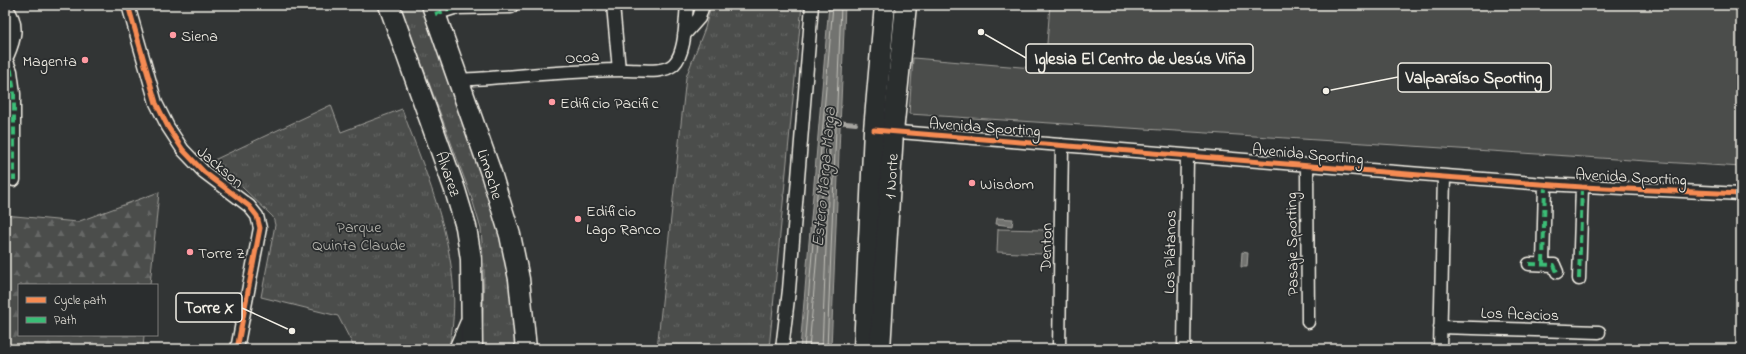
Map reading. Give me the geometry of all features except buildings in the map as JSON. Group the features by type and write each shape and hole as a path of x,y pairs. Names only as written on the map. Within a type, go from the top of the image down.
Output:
{"main road":[{"name":"Álvarez","path":"389,5 455,190 466,227 471,259 472,349"},
{"name":"1 Norte","path":"880,349 885,5"},
{"name":"1 Norte","path":"864,349 883,131 906,5"},
{"name":"Limache","path":"433,9 491,173 510,234 519,279 526,349"}],"street":[{"name":"Jackson","path":"128,5 156,103 168,128 183,150 204,172 249,206 257,216 260,228 237,349"},
{"path":"613,5 619,70"},
{"name":"Ocoa","path":"459,80 619,70 655,70 670,67 679,57 684,35 687,5"},
{"path":"684,35 699,18 702,5"},
{"path":"782,349 789,290 812,5"},
{"path":"433,9 512,7"},
{"path":"5,12 11,25 12,38 5,56 11,71 14,94 14,180"},
{"name":"Avenida Sporting","path":"883,131 1444,177 1582,187 1741,194"},
{"name":"Denton","path":"1059,349 1062,145"},
{"name":"Los Plátanos","path":"1184,349 1187,156"},
{"name":"Pasaje Sporting","path":"1307,166 1308,322"},
{"path":"1440,349 1444,177"},
{"path":"1543,264 1545,184"},
{"path":"1579,279 1582,187"},
{"path":"1529,264 1554,265 1557,272"},
{"path":"455,349 472,309"},
{"name":"Los Acacios","path":"1440,327 1599,332"}],"green space":[{"path":"400,5 422,5 499,216 511,274 518,349 482,349 484,272 481,229 472,199"},
{"path":"711,5 802,5 769,349 657,349 686,77 705,28"},
{"path":"1050,5 1741,5 1741,167 909,114 913,58 1045,69"},
{"name":"Parque Quinta Claude","path":"331,105 341,132 402,109 434,196 443,225 449,255 453,286 453,316 449,347 447,349 355,349 338,316 261,297 275,225 273,217 214,160"},
{"path":"159,192 150,284 18,284 18,336 144,336 143,349 5,349 5,215 77,222"},
{"path":"998,229 1045,230 1044,254 997,252"}],"water":[{"name":"Estero Marga-Marga","path":"829,5 845,5 831,349 800,349"},
{"path":"997,218 1013,219 1012,226 996,224"},
{"path":"1242,252 1248,253 1247,267 1241,267"}],"waterway":[{"name":"Estero Marga-Marga","path":"836,122 856,124"}],"marked path":[{"path":"435,14 454,8 511,7"},
{"path":"5,57 11,71 14,94 14,180"},
{"path":"1543,264 1545,184"},
{"path":"1579,279 1582,187"},
{"path":"1529,264 1554,265 1557,272"}],"cycle path":[{"path":"128,5 156,103 168,127 183,150 204,172 249,206 257,216 260,228 237,349"},
{"path":"874,130 1444,177 1582,187 1741,194"}],"place":[{"name":"Iglesia El Centro de Jesús Viña","path":"981,32"},
{"name":"Siena","path":"173,35"},
{"name":"Magenta","path":"85,60"},
{"name":"Valparaíso Sporting","path":"1326,91"},
{"name":"Edificio Pacific","path":"552,102"},
{"name":"Wisdom","path":"972,183"},
{"name":"Edificio Lago Ranco","path":"578,219"},
{"name":"Torre Z","path":"190,252"},
{"name":"Torre X","path":"292,331"}]}
